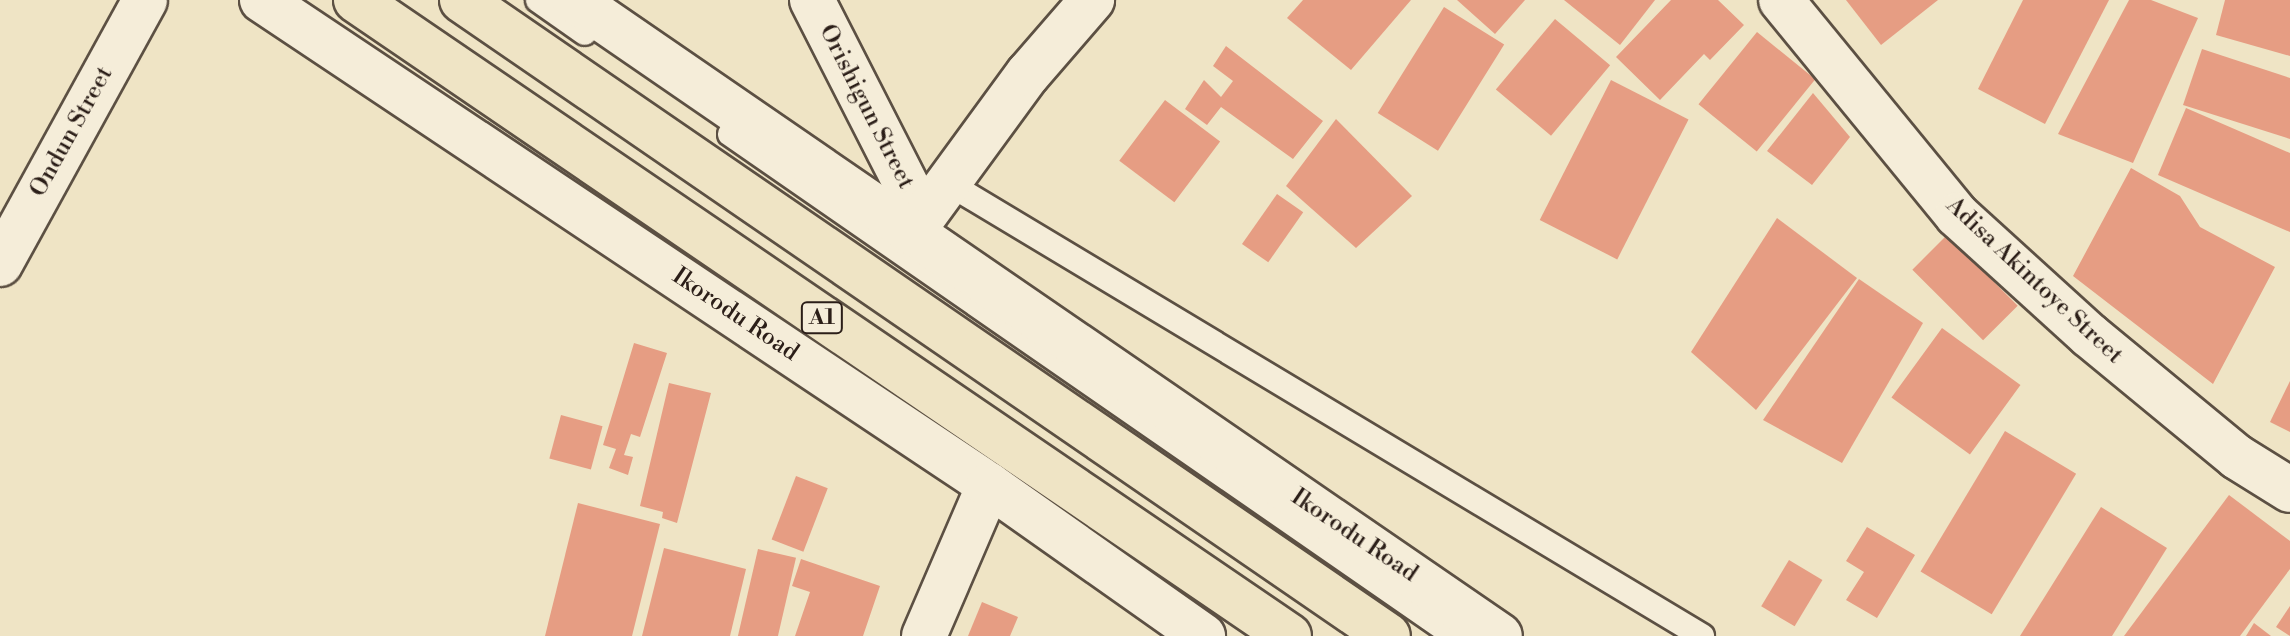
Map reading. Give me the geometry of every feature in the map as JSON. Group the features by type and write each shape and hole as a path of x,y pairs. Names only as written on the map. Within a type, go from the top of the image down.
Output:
{"highway":[{"name":"Ikorodu Road","path":"356,0 1289,636"},
{"name":"A1","path":"462,0 1388,636"}],"street":[{"name":"Ondun Street","path":"0,264 145,0"},
{"name":"Ikorodu Road","path":"262,0 989,485 1203,636"},
{"name":"Ikorodu Road","path":"574,0 926,211 1500,636"},
{"name":"Orishigun Street","path":"812,0 926,211"},
{"path":"926,211 1092,0"},
{"name":"Adisa Akintoye Street","path":"1781,0 1957,215 2101,346 2237,457 2290,490"},
{"path":"924,636 989,485"}],"lane":[{"path":"538,0 1455,636"},
{"path":"926,211 1702,636"}],"building":[{"path":"1303,0 1411,0 1351,70 1287,18"},
{"path":"1457,0 1525,0 1495,34"},
{"path":"1564,0 1655,0 1620,45"},
{"path":"1671,0 1718,0 1744,25 1710,60 1704,54 1660,100 1616,57"},
{"path":"1846,0 1938,0 1881,45"},
{"path":"2023,0 2109,0 2045,124 1978,89"},
{"path":"2129,0 2151,0 2198,18 2133,163 2058,134"},
{"path":"2225,0 2290,0 2290,56 2216,35"},
{"path":"1444,7 1504,45 1438,151 1378,113"},
{"path":"1555,19 1610,65 1551,136 1496,89"},
{"path":"1757,32 1815,79 1757,151 1698,104"},
{"path":"1226,46 1323,121 1293,159 1221,107 1207,125 1185,109 1204,80 1221,97 1233,81 1213,66"},
{"path":"2202,49 2290,78 2290,139 2183,105"},
{"path":"1611,80 1689,119 1617,259 1540,220"},
{"path":"1813,93 1850,137 1812,185 1767,151"},
{"path":"1165,100 1220,142 1174,202 1119,161"},
{"path":"2186,108 2290,153 2290,232 2158,175"},
{"path":"1336,119 1412,196 1356,248 1286,186"},
{"path":"2131,168 2180,196 2200,227 2275,267 2213,384 2073,276"},
{"path":"1277,194 1303,212 1268,262 1242,244"},
{"path":"1777,218 1857,278 1756,410 1691,352"},
{"path":"1947,235 2018,306 1983,340 1912,270"},
{"path":"1859,279 1923,323 1842,463 1763,420"},
{"path":"1942,328 2020,385 1970,455 1891,398"},
{"path":"634,343 667,353 640,437 631,434 624,455 633,457 628,475 609,468 616,449 603,445"},
{"path":"2290,381 2290,432 2270,422"},
{"path":"669,383 711,393 677,523 662,518 663,512 640,506"},
{"path":"561,415 603,426 591,470 549,458"},
{"path":"2005,431 2076,474 1992,614 1921,572"},
{"path":"796,476 828,488 803,552 772,539"},
{"path":"2229,495 2290,541 2290,569 2240,636 2124,636"},
{"path":"578,503 660,524 632,636 545,636"},
{"path":"2101,507 2167,548 2112,636 2020,636"},
{"path":"1867,527 1915,555 1877,618 1846,600 1864,572 1846,561"},
{"path":"664,548 746,569 730,636 642,636"},
{"path":"758,549 796,558 778,636 738,636"},
{"path":"801,559 880,586 863,636 795,636 810,592 792,586"},
{"path":"1789,560 1822,580 1795,626 1761,606"},
{"path":"982,602 1018,617 1010,636 968,636"},
{"path":"2290,606 2290,636 2276,627"},
{"path":"2254,623 2271,636 2246,636"}]}
